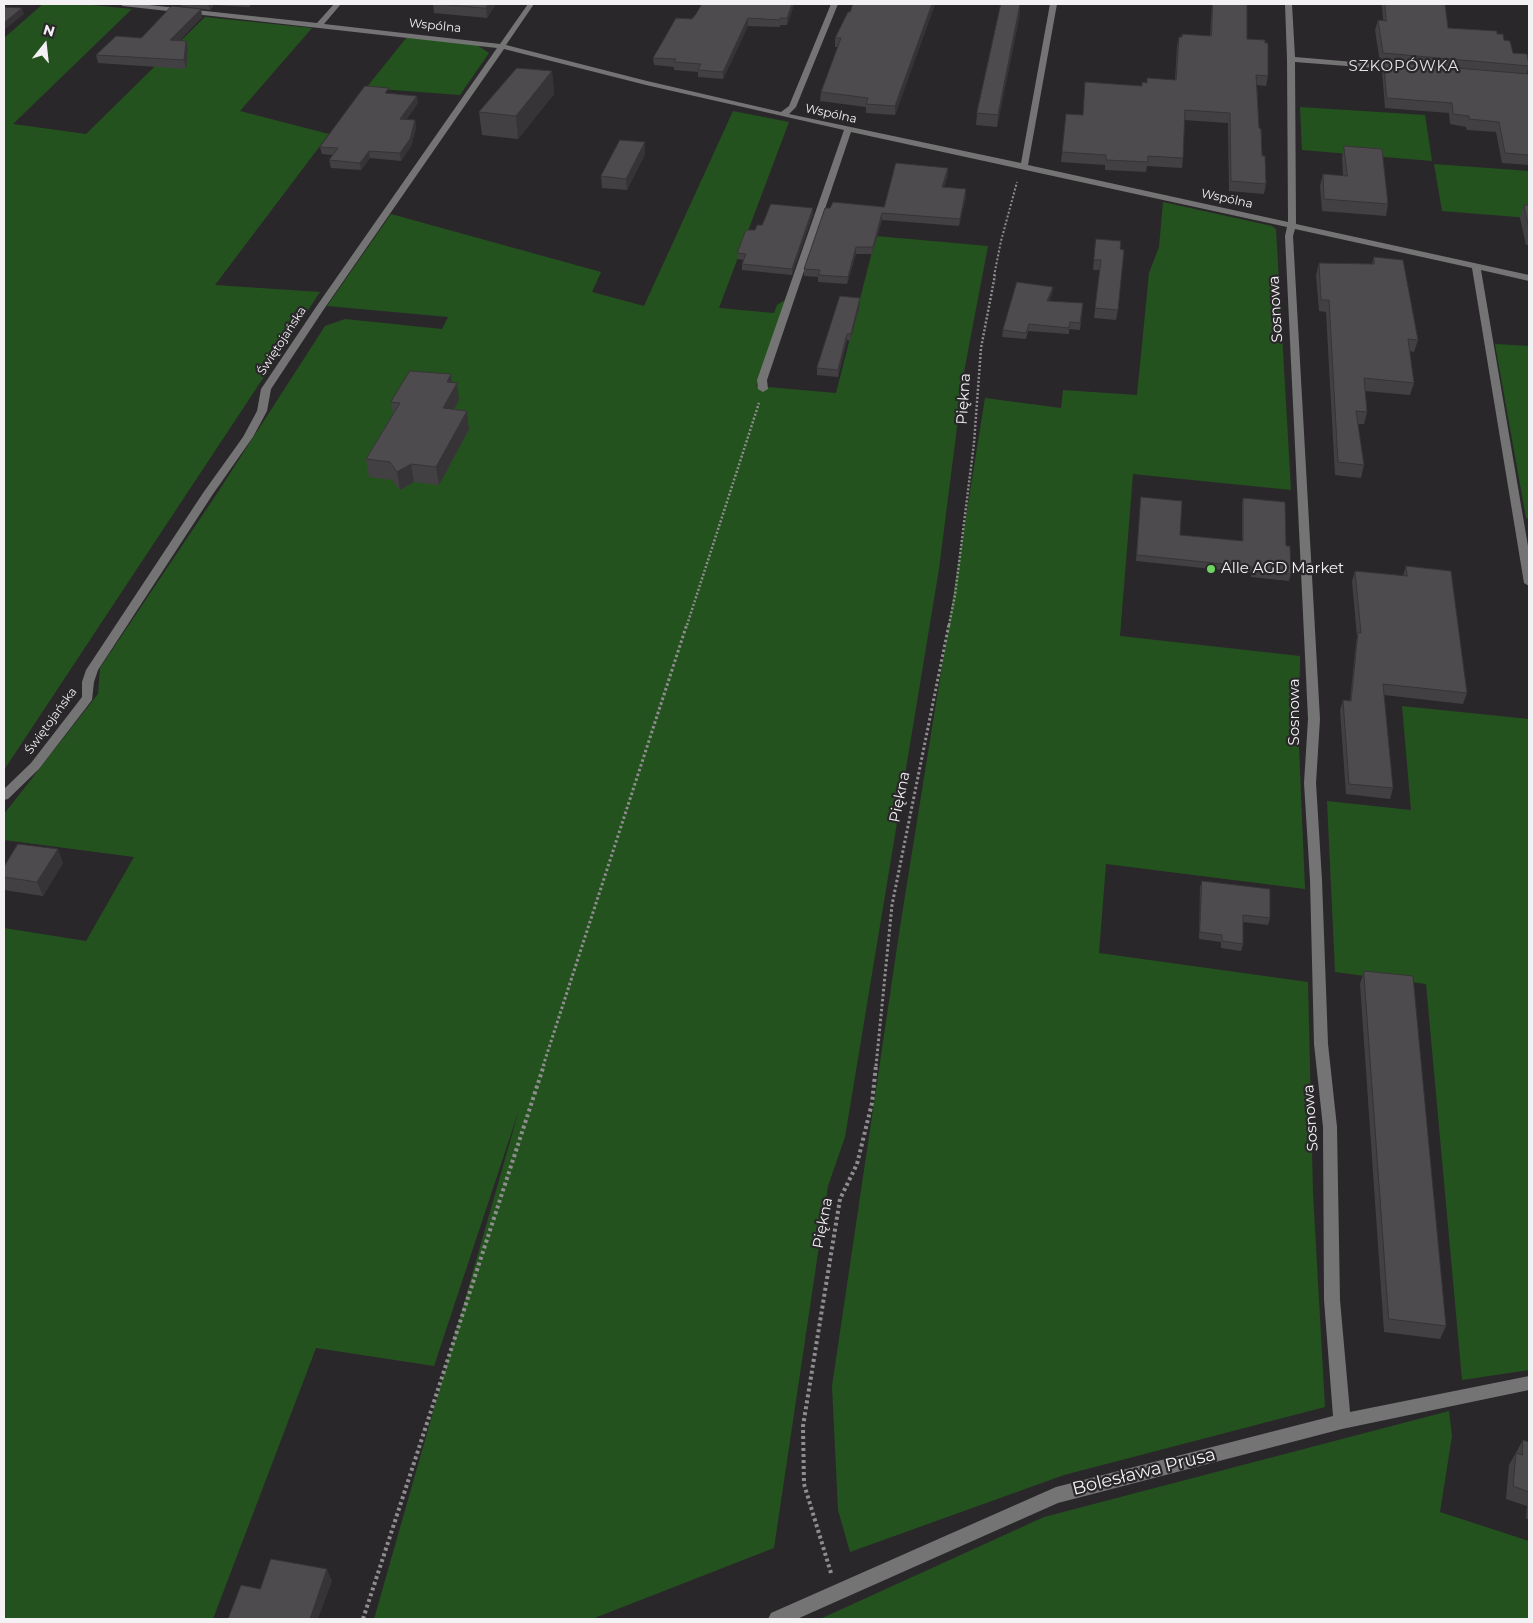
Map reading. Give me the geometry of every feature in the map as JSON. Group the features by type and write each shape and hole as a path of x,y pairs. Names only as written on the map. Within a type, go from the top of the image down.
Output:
{"street":[{"name":"Wspólna","path":"123,4 137,4 502,46 783,116 1292,224 1529,278"},
{"path":"319,26 338,4"},
{"name":"Świętojańska","path":"4,796 35,766 88,697 88,682 92,670 208,492 248,436 262,411 266,389 319,309 531,4"},
{"path":"783,116 792,108 835,4"},
{"path":"1024,166 1054,4"},
{"name":"Sosnowa","path":"1288,4 1291,59 1292,224 1289,236 1314,718 1310,783 1316,880 1321,1044 1330,1127 1332,1300 1342,1421"},
{"path":"1291,59 1410,70"},
{"path":"763,389 762,380 848,130"},
{"path":"1476,266 1529,583"},
{"name":"Bolesława Prusa","path":"777,1619 1056,1495 1342,1421 1529,1383"}],"path":[{"name":"Piękna","path":"839,1592 804,1484 803,1426 840,1199 857,1164 872,1103 892,905 955,595 974,444 981,348 1001,241 1018,177 1024,166"},
{"path":"363,1619 763,389"}],"green space":[{"path":"43,4 82,4 132,9 13,124 86,134 205,17 312,28 240,111 329,134 215,285 320,292 4,770 4,38"},
{"path":"407,37 477,45 489,53 460,95 366,88"},
{"path":"1300,107 1425,115 1432,161 1302,150"},
{"path":"733,111 789,122 719,308 774,313 777,305 785,300 756,386 836,393 876,236 988,246 964,372 939,569 845,1137 828,1186 774,1548 592,1619 374,1619 519,1110 434,1366 316,1348 213,1619 4,1619 4,928 86,941 134,857 4,840 4,814 98,694 100,668 218,492 325,326 345,319 442,329 448,317 327,306 391,214 601,272 592,292 644,306"},
{"path":"1434,164 1529,171 1529,218 1442,211"},
{"path":"1163,202 1272,226 1276,229 1291,490 1133,474 1120,636 1300,656 1299,747 1305,889 1106,864 1099,953 1308,982 1313,1193 1325,1407 1064,1475 850,1552 838,1510 832,1386 900,927 985,398 1061,408 1063,390 1137,395 1149,273 1159,247"},
{"path":"1495,344 1529,346 1529,518 1526,518"},
{"path":"1402,706 1529,719 1529,1370 1462,1380 1426,984 1335,972 1327,801 1411,810"},
{"path":"1449,1411 1452,1436 1440,1512 1529,1541 1529,1619 820,1619 1044,1517"}],"building":[{"path":"439,4 488,4 486,8"},
{"path":"702,4 792,4 787,18 780,18 780,20 748,18 723,72 698,70 701,64 674,62 676,59 653,58 676,18 692,19"},
{"path":"853,4 932,4 895,106 866,104 868,98 821,92 841,38 835,38"},
{"path":"1001,4 1020,4 998,115 977,113"},
{"path":"1213,4 1247,4 1247,39 1265,40 1265,43 1268,43 1268,76 1256,75 1259,128 1261,129 1262,156 1265,156 1266,184 1231,181 1230,113 1185,110 1183,158 1148,156 1148,162 1106,160 1106,155 1062,152 1066,114 1083,115 1085,82 1142,86 1142,82 1147,83 1147,78 1176,80 1179,37 1182,37 1182,34 1211,36"},
{"path":"1385,4 1445,4 1448,28 1497,31 1497,34 1503,34 1504,40 1510,41 1513,53 1527,54 1529,66 1383,53 1378,20 1386,21"},
{"path":"172,6 201,9 170,40 186,41 184,60 96,55 116,36 141,38"},
{"path":"4,7 22,8 4,23"},
{"path":"1384,62 1529,74 1529,155 1505,153 1499,122 1469,119 1469,116 1453,114 1452,103 1387,98"},
{"path":"517,68 552,71 516,116 479,112"},
{"path":"365,86 389,88 385,93 417,96 400,119 415,120 410,139 400,153 369,151 360,163 329,160 338,148 320,147"},
{"path":"620,140 645,142 626,179 601,176"},
{"path":"1344,146 1382,149 1388,204 1324,199 1323,174 1347,176"},
{"path":"896,163 948,168 942,187 966,189 960,219 882,213 873,247 856,247 848,277 818,275 820,270 804,269 825,208 830,208 833,202 884,207"},
{"path":"771,204 813,208 792,269 742,264 746,254 737,253 746,230 755,230 757,225 762,225"},
{"path":"1524,205 1529,205 1529,228"},
{"path":"1096,239 1121,241 1120,249 1124,250 1118,310 1095,308 1101,260 1094,260"},
{"path":"1374,257 1403,260 1418,340 1408,339 1414,383 1364,378 1367,412 1356,411 1364,465 1338,462 1329,300 1321,300 1319,263 1374,264"},
{"path":"1017,282 1053,287 1047,301 1083,303 1080,323 1070,322 1069,328 1029,324 1026,333 1003,330"},
{"path":"840,296 860,298 851,334 847,334 838,370 817,368"},
{"path":"410,371 451,374 447,382 457,383 443,408 467,411 436,467 411,464 397,472 390,462 366,459 400,403 391,402"},
{"path":"1141,497 1182,501 1180,535 1243,541 1243,498 1285,502 1286,546 1290,546 1291,574 1253,571 1252,567 1137,555"},
{"path":"1406,566 1451,571 1467,693 1383,684 1393,788 1349,784 1343,700 1351,701 1358,632 1361,633 1355,571 1407,576"},
{"path":"18,844 58,849 37,882 4,877 4,867"},
{"path":"1202,881 1270,889 1270,918 1243,915 1243,944 1222,941 1222,935 1200,932"},
{"path":"1364,971 1413,976 1446,1326 1389,1319"},
{"path":"1523,1440 1529,1442 1529,1492 1513,1486 1516,1453 1522,1455"},
{"path":"271,1559 327,1569 310,1619 228,1619 241,1585 260,1589"}],"place":[{"name":"Alle AGD Market","path":"1211,569"}],"district":[{"name":"SZKOPÓWKA","path":"1404,67"}]}
